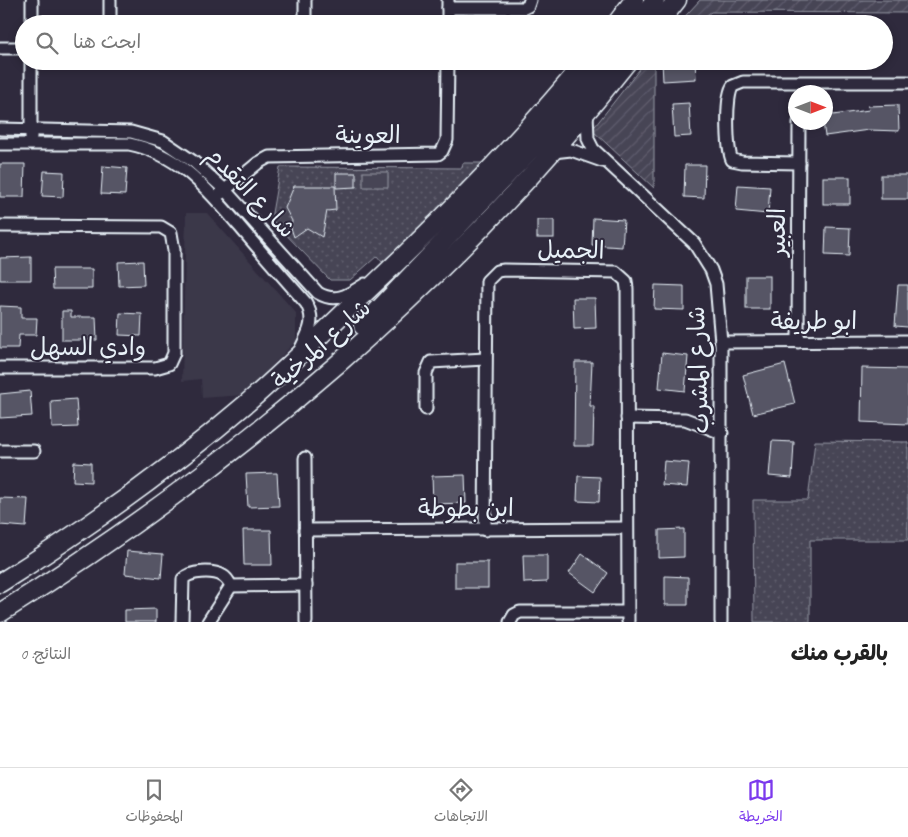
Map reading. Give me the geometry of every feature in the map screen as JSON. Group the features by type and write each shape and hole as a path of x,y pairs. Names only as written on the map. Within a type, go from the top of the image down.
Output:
{"highway":[{"path":"623,15 634,0"},
{"path":"644,15 655,0"},
{"path":"665,15 677,0"},
{"name":"شارع المرخية","path":"0,583 108,512 197,444 296,359 392,267 537,119 578,70"},
{"path":"349,353 364,326 540,140 600,70"},
{"name":"شارع المرخية","path":"0,613 114,538 179,491 237,447 349,353 412,296 552,152 621,70"}],"street":[{"path":"32,0 32,15"},
{"path":"110,0 110,15"},
{"path":"305,0 305,15"},
{"path":"448,4 524,8 530,0"},
{"path":"0,48 15,48"},
{"path":"31,70 31,144"},
{"name":"العوينة","path":"216,198 258,163 270,157 438,154 447,140 448,70"},
{"path":"833,85 908,82"},
{"path":"788,86 737,83 730,90 728,96 729,148 732,160 742,162 799,163"},
{"name":"شارع المشرب","path":"587,112 588,139 592,149 680,228 703,256 716,284 721,342 721,622"},
{"name":"شارع التقدم","path":"0,129 114,131 148,136 163,141 188,157 225,190 293,266 324,296 345,297 392,267"},
{"name":"العبير","path":"798,342 799,130"},
{"name":"شارع التقدم","path":"0,144 116,143 146,147 172,159 189,171 216,198 310,310 311,326 296,359"},
{"name":"شارع المشرب","path":"552,152 571,150 606,163"},
{"name":"وادي السهل","path":"0,226 161,227 171,233 174,250 174,353 169,364 154,368 0,368"},
{"name":"الجميل","path":"485,530 486,289 491,275 504,270 616,272 626,282 627,289 628,617"},
{"name":"ابو طريفة","path":"721,342 908,342"},
{"path":"426,409 426,373 431,362 485,359"},
{"path":"627,418 685,419 722,433"},
{"path":"0,451 34,450"},
{"path":"305,458 306,622"},
{"name":"ابن بطوطة","path":"306,530 627,528"},
{"path":"182,622 182,584 186,575 215,573 224,576 231,586"},
{"path":"231,586 306,585"},
{"path":"208,622 231,586"},
{"path":"510,622 514,615 520,612 628,617"}],"shaded area":[{"path":"700,0 908,0 908,13 711,12 707,15 686,15"},
{"path":"639,70 654,70 654,188 592,130"},
{"path":"463,163 483,163 424,225 382,262 377,256 350,280 330,280 271,219 280,167 462,168"},
{"path":"363,172 388,172 388,187 363,187"},
{"path":"186,213 207,213 296,313 296,341 244,395 202,398 201,379 182,381"},
{"path":"815,441 908,442 908,540 810,540 810,622 754,622 753,500 808,500"}],"building":[{"path":"662,70 696,70 696,79 663,81"},
{"path":"689,103 691,136 674,137 672,104"},
{"path":"898,105 899,131 869,130 825,136 824,130 833,130 833,115 869,110 868,106"},
{"path":"0,164 25,164 24,197 0,197"},
{"path":"685,165 705,165 704,198 684,197"},
{"path":"103,166 127,168 125,195 101,194"},
{"path":"44,171 64,172 63,197 42,196"},
{"path":"336,173 356,173 356,187 336,188"},
{"path":"881,175 908,175 908,199 881,199"},
{"path":"823,177 850,177 850,204 823,204"},
{"path":"738,185 770,187 768,214 736,211"},
{"path":"294,186 335,186 336,210 327,211 322,237 307,228 294,237 291,228 292,221 285,208"},
{"path":"593,218 624,220 622,247 592,245"},
{"path":"537,220 554,220 554,238 537,238"},
{"path":"826,227 850,228 849,256 825,255"},
{"path":"31,257 31,280 0,280 0,258"},
{"path":"143,261 144,285 119,286 118,262"},
{"path":"52,269 92,269 92,289 53,289"},
{"path":"746,276 770,276 770,309 746,309"},
{"path":"655,285 684,286 684,310 654,309"},
{"path":"898,285 908,285 908,327 895,326"},
{"path":"573,298 595,298 596,328 574,329"},
{"path":"0,306 21,307 21,318 37,318 36,335 19,335 18,348 0,348"},
{"path":"62,311 71,311 71,317 96,317 97,340 62,340"},
{"path":"120,313 142,314 141,336 119,335"},
{"path":"662,353 688,356 685,391 659,388"},
{"path":"575,362 592,362 590,406 594,406 593,446 574,446"},
{"path":"785,364 795,404 753,414 743,375"},
{"path":"862,368 908,369 908,424 861,422"},
{"path":"30,391 32,416 0,418 0,394"},
{"path":"76,399 78,427 52,428 51,401"},
{"path":"772,441 794,442 792,478 769,476"},
{"path":"664,461 689,463 687,487 662,485"},
{"path":"74,462 91,463 91,482 73,481"},
{"path":"277,473 279,506 248,507 246,474"},
{"path":"465,475 466,503 433,504 432,476"},
{"path":"578,476 600,477 599,502 577,501"},
{"path":"0,498 28,499 26,527 0,525"},
{"path":"684,529 684,557 659,558 659,530"},
{"path":"243,530 271,530 272,565 244,565"},
{"path":"127,551 163,554 161,578 125,574"},
{"path":"582,554 608,573 595,592 569,573"},
{"path":"523,555 547,555 547,582 524,583"},
{"path":"455,562 488,562 488,588 455,588"},
{"path":"665,576 688,577 688,605 665,605"},
{"path":"156,609 156,622 125,622 125,610"}]}
